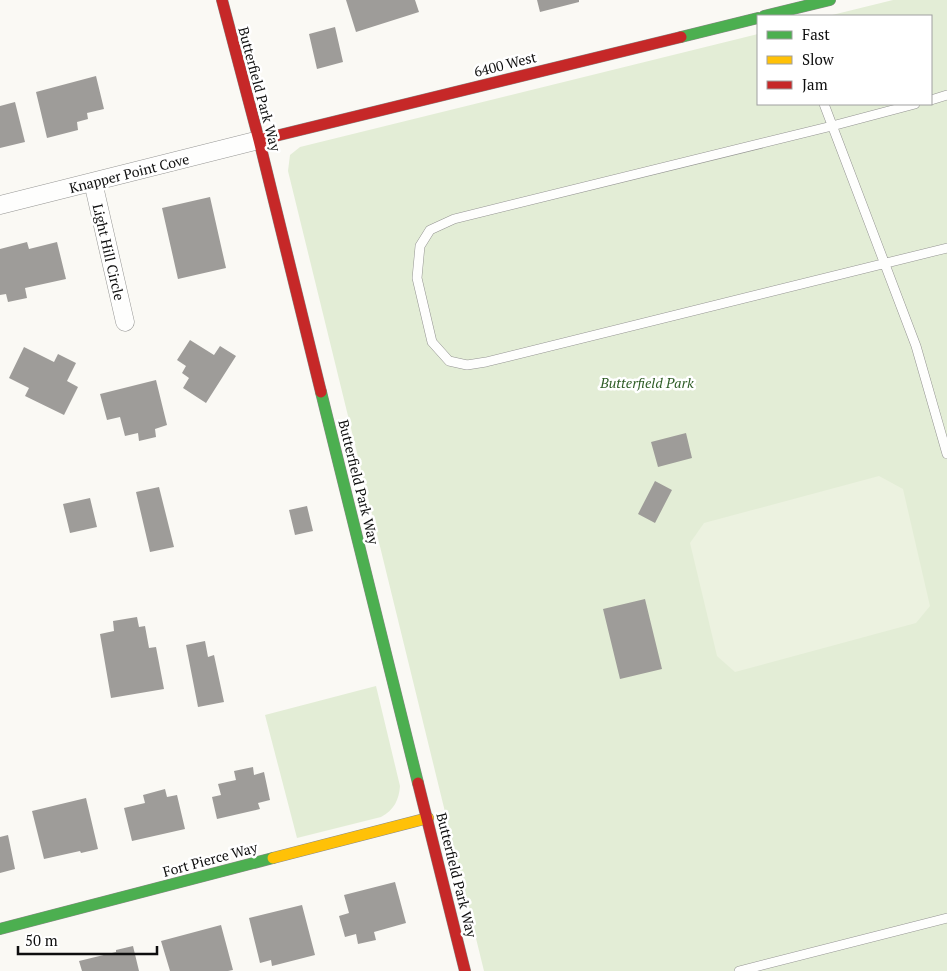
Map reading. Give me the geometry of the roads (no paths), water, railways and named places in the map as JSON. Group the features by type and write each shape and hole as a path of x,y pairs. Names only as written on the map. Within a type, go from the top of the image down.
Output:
{"street":[{"name":"Butterfield Park Way","path":"222,0 259,140 466,971"},
{"path":"768,15 830,0"},
{"name":"6400 West","path":"259,140 757,18"},
{"name":"Knapper Point Cove","path":"0,205 259,140"},
{"name":"Light Hill Circle","path":"93,182 125,322"},
{"name":"Fort Pierce Way","path":"0,930 428,818"}],"lane":[{"path":"932,100 947,95"},
{"path":"824,105 916,346 947,454"},
{"path":"911,105 454,219 430,230 420,246 416,278 432,342 449,360 467,365 486,362 947,248"},
{"path":"739,971 947,918"}],"park label":[{"name":"Butterfield Park","path":"647,382"}]}
